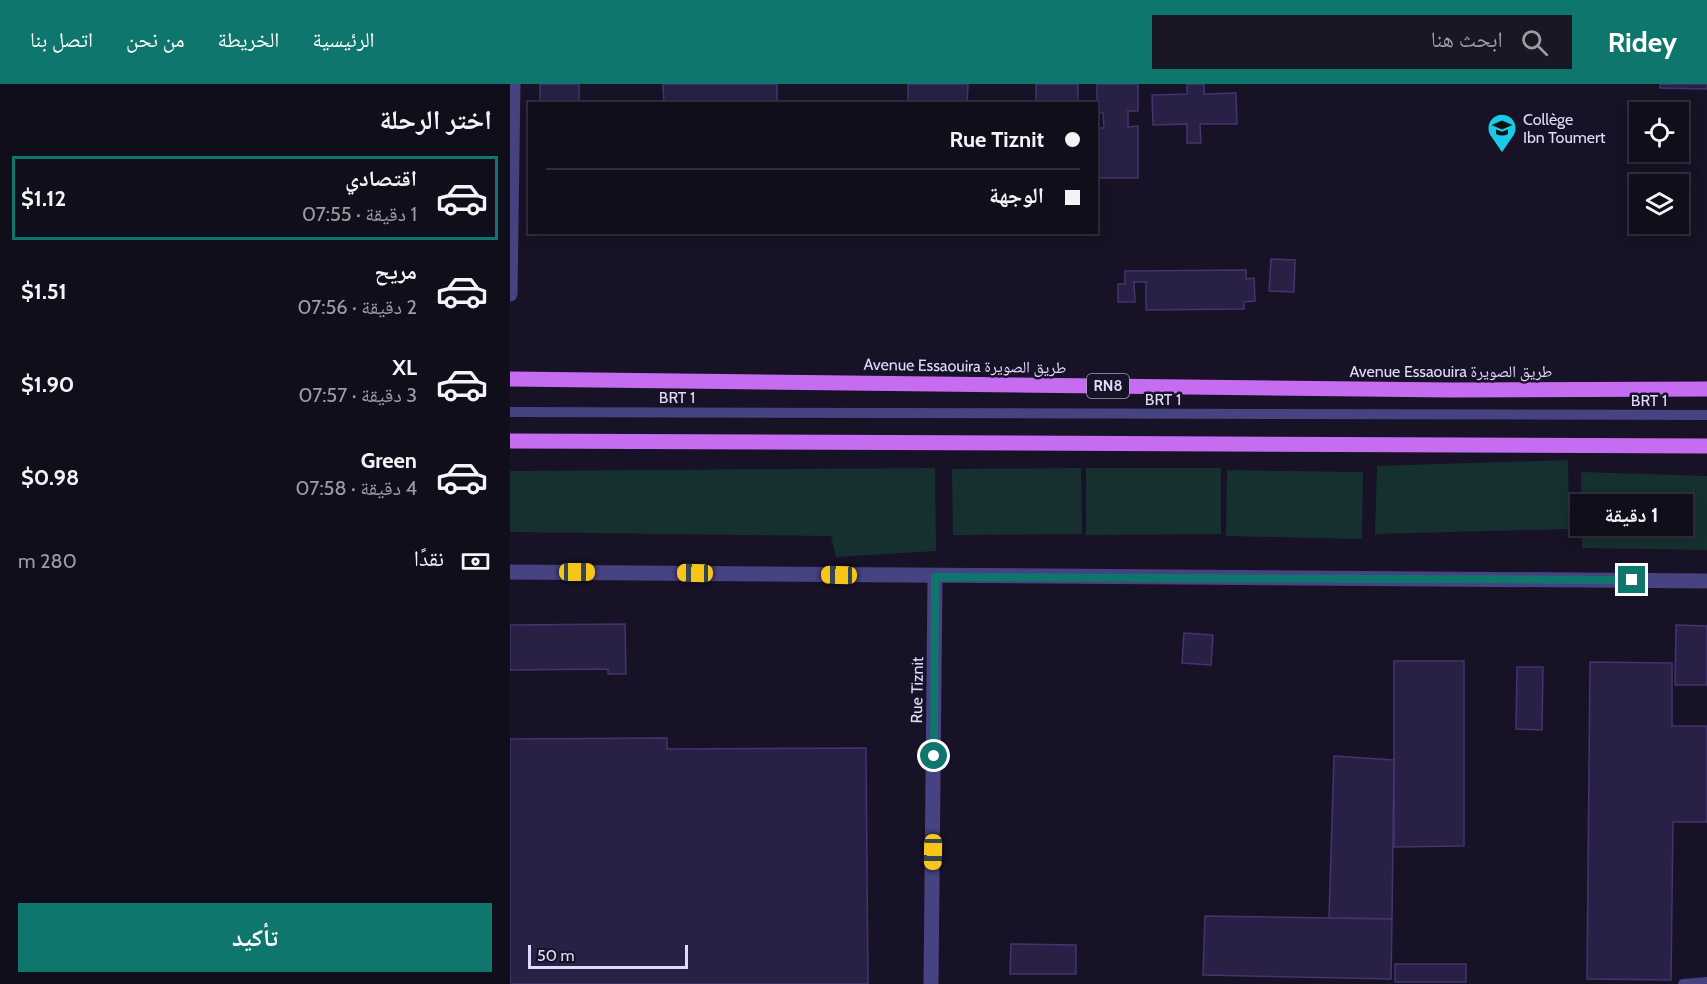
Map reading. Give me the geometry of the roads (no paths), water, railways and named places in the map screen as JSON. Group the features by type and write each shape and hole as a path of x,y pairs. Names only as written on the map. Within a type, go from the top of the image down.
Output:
{"main road":[{"name":"Avenue Essaouira طريق الصويرة","path":"510,379 1451,390 1707,389"},
{"path":"510,441 1707,446"}],"street":[{"path":"510,294 513,84"},
{"path":"510,572 935,577 1707,581"},
{"name":"Rue Tiznit","path":"931,984 935,577"}],"lane":[{"name":"BRT 1","path":"510,412 1707,415"},
{"path":"1683,984 1707,982"}],"place":[{"name":"Collège Ibn Toumert","path":"1502,154"}]}
